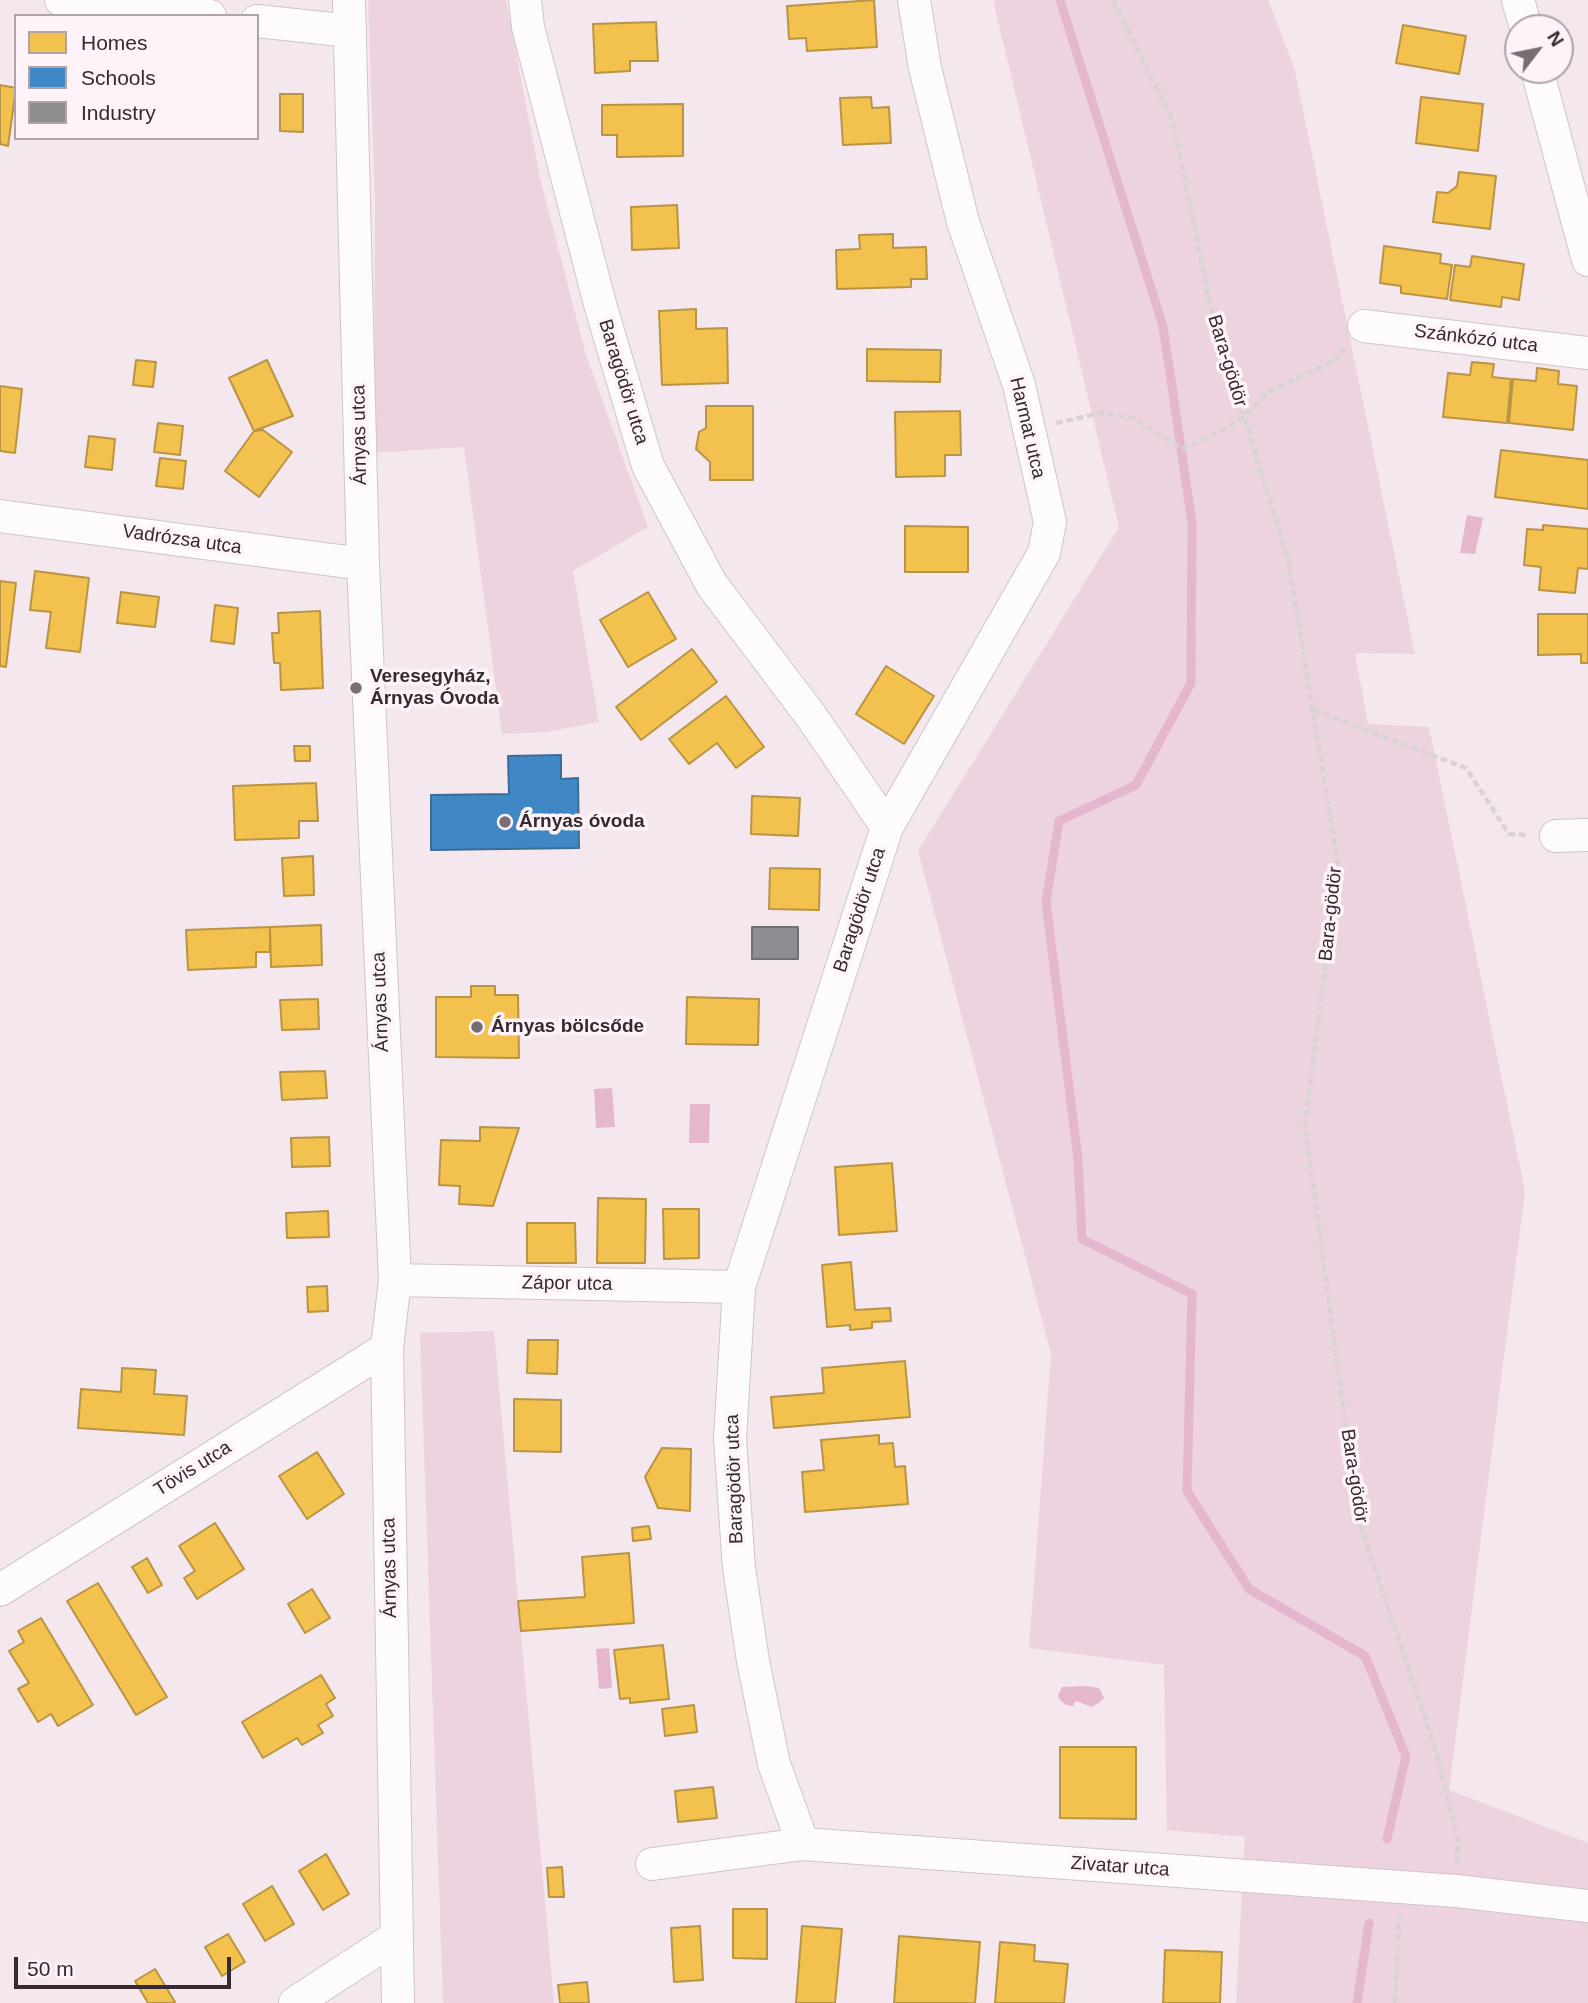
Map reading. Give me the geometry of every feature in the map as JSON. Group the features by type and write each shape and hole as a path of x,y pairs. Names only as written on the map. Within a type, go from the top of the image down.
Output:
{"street":[{"path":"61,0 191,14"},
{"name":"Baragödör utca","path":"525,0 528,27 600,304 648,466 712,585 811,716 887,827 740,1287 730,1439 739,1568 752,1661 774,1764 803,1844"},
{"name":"Harmat utca","path":"887,827 1044,552 1050,522 1019,385 963,222 925,68 914,0"},
{"path":"259,21 349,15"},
{"name":"Árnyas utca","path":"349,15 363,564 395,1280 387,1348 398,2003"},
{"path":"1541,84 1588,260"},
{"name":"Szánkózó utca","path":"1363,326 1588,353"},
{"name":"Vadrózsa utca","path":"0,516 363,564"},
{"path":"1556,836 1588,835"},
{"name":"Zápor utca","path":"395,1280 740,1287"},
{"name":"Tövis utca","path":"0,1590 387,1348"},
{"name":"Zivatar utca","path":"652,1864 803,1844 1401,1888 1588,1906"},
{"path":"295,2003 396,1937"}],"path":[{"name":"Bara-gödör","path":"1113,0 1173,121 1210,304 1288,560 1339,864 1305,1125 1358,1518 1436,1751 1458,1842"},
{"path":"1028,429 1101,413 1133,418 1182,449 1212,436 1244,417 1269,391 1336,360 1363,326"},
{"path":"1313,710 1466,768 1509,834 1556,836"},
{"path":"1395,2003 1401,1888"}],"shaded area":[{"path":"368,0 506,0 540,178 586,355 648,527 573,571 599,722 546,732 502,734 464,447 374,453 375,205"},
{"path":"993,0 1268,0 1294,67 1415,654 1355,653 1368,724 1429,727 1525,1191 1449,1790 1588,1843 1588,2003 1236,2003 1245,1837 1167,1830 1164,1665 1029,1648 1051,1354 918,851 1119,527"},
{"path":"1467,515 1483,518 1475,554 1460,553"},
{"path":"612,1088 615,1127 596,1128 594,1089"},
{"path":"690,1104 710,1104 709,1143 689,1143"},
{"path":"494,1331 554,2003 443,2003 420,1333"},
{"path":"609,1648 612,1688 599,1689 596,1649"},
{"path":"1062,1687 1099,1688 1104,1698 1092,1707 1076,1701 1073,1706 1066,1705 1060,1700 1058,1695"}],"building: Homes":[{"path":"874,0 877,47 807,51 806,38 789,39 787,6"},
{"path":"656,22 658,61 630,61 630,71 595,73 593,24"},
{"path":"1403,25 1466,36 1459,74 1396,63"},
{"path":"0,85 14,88 14,102 8,146 0,144"},
{"path":"280,94 303,94 303,132 280,131"},
{"path":"871,97 872,108 889,107 891,143 843,145 840,98"},
{"path":"1421,97 1483,104 1478,151 1416,143"},
{"path":"683,104 683,156 617,157 617,135 602,135 602,105"},
{"path":"1459,172 1496,176 1490,229 1433,222 1437,192 1448,193 1457,186"},
{"path":"677,205 679,248 632,250 631,207"},
{"path":"893,234 893,248 926,247 927,279 911,279 911,287 837,289 836,250 860,249 859,235"},
{"path":"1384,246 1441,254 1440,263 1452,265 1447,299 1401,293 1401,286 1380,283"},
{"path":"1472,256 1524,264 1519,300 1502,297 1501,307 1450,300 1455,265 1470,267"},
{"path":"696,309 696,329 727,328 728,383 662,385 659,311"},
{"path":"867,349 941,350 940,382 867,381"},
{"path":"136,360 156,362 153,387 133,385"},
{"path":"267,360 293,416 254,431 229,378"},
{"path":"1472,362 1494,364 1492,377 1511,379 1507,423 1443,417 1448,373 1470,375"},
{"path":"1537,368 1559,371 1558,384 1577,386 1573,430 1509,423 1513,379 1536,381"},
{"path":"0,386 22,389 15,453 0,451"},
{"path":"706,406 753,406 753,480 710,480 710,462 696,449 699,432 706,428"},
{"path":"960,411 961,455 945,455 945,476 896,477 895,412"},
{"path":"158,423 183,426 180,455 154,452"},
{"path":"263,430 292,452 259,497 225,471 254,431"},
{"path":"89,436 115,439 112,470 85,467"},
{"path":"1501,450 1588,460 1588,509 1495,497"},
{"path":"160,458 186,461 183,489 156,486"},
{"path":"1543,525 1588,529 1588,569 1578,568 1575,593 1539,590 1541,567 1524,565 1527,529 1543,530"},
{"path":"905,526 968,527 968,572 905,572"},
{"path":"35,571 89,578 80,652 46,648 51,612 30,610"},
{"path":"0,581 16,583 6,667 0,666"},
{"path":"121,592 159,597 155,627 117,623"},
{"path":"648,592 676,639 628,667 600,620"},
{"path":"215,605 238,608 234,644 211,641"},
{"path":"320,611 323,688 281,690 280,663 274,663 272,633 279,633 278,613"},
{"path":"1538,614 1588,614 1588,663 1581,663 1581,654 1538,655"},
{"path":"692,649 717,682 641,740 616,707"},
{"path":"886,666 934,696 904,744 856,714"},
{"path":"726,696 764,747 736,768 717,743 689,764 669,739"},
{"path":"294,746 310,746 310,761 295,761"},
{"path":"316,783 318,821 299,821 299,838 235,840 233,786"},
{"path":"752,796 800,798 798,836 751,834"},
{"path":"313,856 314,895 284,896 282,858"},
{"path":"770,868 820,869 819,910 769,909"},
{"path":"321,925 322,965 271,967 270,927"},
{"path":"270,927 270,952 256,952 256,967 188,970 186,930"},
{"name":"Árnyas bölcsőde","path":"471,986 495,986 495,995 518,995 519,1058 436,1057 436,997 471,997"},
{"path":"687,997 759,999 758,1045 686,1044"},
{"path":"318,999 319,1029 282,1030 280,1000"},
{"path":"325,1071 327,1098 282,1100 280,1072"},
{"path":"480,1127 519,1128 493,1206 459,1204 460,1186 439,1185 441,1140 480,1141"},
{"path":"329,1137 330,1166 292,1167 291,1138"},
{"path":"892,1163 897,1231 839,1235 835,1167"},
{"path":"598,1198 646,1199 645,1263 597,1263"},
{"path":"663,1209 699,1209 699,1258 664,1259"},
{"path":"328,1211 329,1237 287,1238 286,1213"},
{"path":"527,1223 575,1223 576,1263 527,1263"},
{"path":"851,1262 855,1310 890,1308 891,1321 872,1322 872,1328 850,1330 850,1325 827,1327 822,1265"},
{"path":"327,1286 328,1311 308,1312 307,1287"},
{"path":"528,1340 558,1340 557,1374 527,1373"},
{"path":"905,1361 910,1417 774,1428 771,1397 824,1393 822,1368"},
{"path":"122,1368 156,1370 154,1394 187,1396 184,1435 78,1428 81,1389 121,1392"},
{"path":"514,1399 561,1400 561,1452 514,1451"},
{"path":"879,1435 879,1444 893,1443 895,1467 905,1466 908,1504 805,1512 802,1472 824,1470 821,1440"},
{"path":"662,1448 691,1449 690,1511 658,1508 645,1477"},
{"path":"317,1452 344,1494 307,1519 279,1476"},
{"path":"215,1523 244,1569 197,1599 184,1578 195,1571 179,1546"},
{"path":"649,1526 651,1539 633,1541 632,1528"},
{"path":"629,1553 634,1623 521,1631 518,1601 585,1597 582,1557"},
{"path":"147,1558 162,1585 148,1593 132,1567"},
{"path":"98,1583 167,1697 136,1715 67,1601"},
{"path":"312,1589 330,1618 305,1633 288,1604"},
{"path":"41,1618 93,1705 58,1726 51,1714 38,1722 18,1689 29,1683 9,1651 24,1642 18,1631"},
{"path":"663,1645 669,1699 630,1703 630,1698 620,1699 614,1650"},
{"path":"321,1675 335,1698 326,1704 333,1716 318,1725 323,1733 302,1745 297,1738 263,1758 242,1722"},
{"path":"694,1705 697,1732 665,1736 662,1709"},
{"path":"1060,1747 1136,1747 1136,1819 1060,1818"},
{"path":"713,1787 717,1818 678,1822 675,1791"},
{"path":"326,1854 349,1894 323,1910 299,1871"},
{"path":"562,1867 564,1897 549,1897 547,1868"},
{"path":"272,1886 294,1924 265,1941 243,1904"},
{"path":"733,1909 767,1909 767,1959 733,1958"},
{"path":"700,1926 703,1980 674,1982 671,1928"},
{"path":"802,1926 842,1929 835,2003 796,2003"},
{"path":"228,1934 245,1962 222,1976 205,1947"},
{"path":"899,1936 980,1942 975,2003 894,2003"},
{"path":"1000,1942 1035,1945 1034,1961 1068,1964 1064,2003 995,2003"},
{"path":"1165,1950 1222,1952 1220,2003 1163,2003"},
{"path":"155,1969 174,2003 148,2003 135,1981"},
{"path":"587,1982 589,2003 560,2003 558,1985"}],"building: Schools":[{"name":"Árnyas óvoda","path":"561,755 561,779 578,778 579,848 431,850 431,795 509,794 508,756"}],"building: Industry":[{"path":"752,927 798,927 798,959 752,959"}],"waterway":[{"path":"1060,0 1163,326 1192,523 1191,683 1136,785 1059,821 1046,902 1078,1159 1082,1239 1192,1294 1187,1491 1249,1589 1365,1656 1406,1756 1387,1839"},
{"path":"1357,2003 1369,1923"}],"place":[{"name":"Veresegyház, Árnyas Óvoda","path":"356,688"},
{"name":"Árnyas óvoda","path":"505,822"},
{"name":"Árnyas bölcsőde","path":"477,1027"}]}
